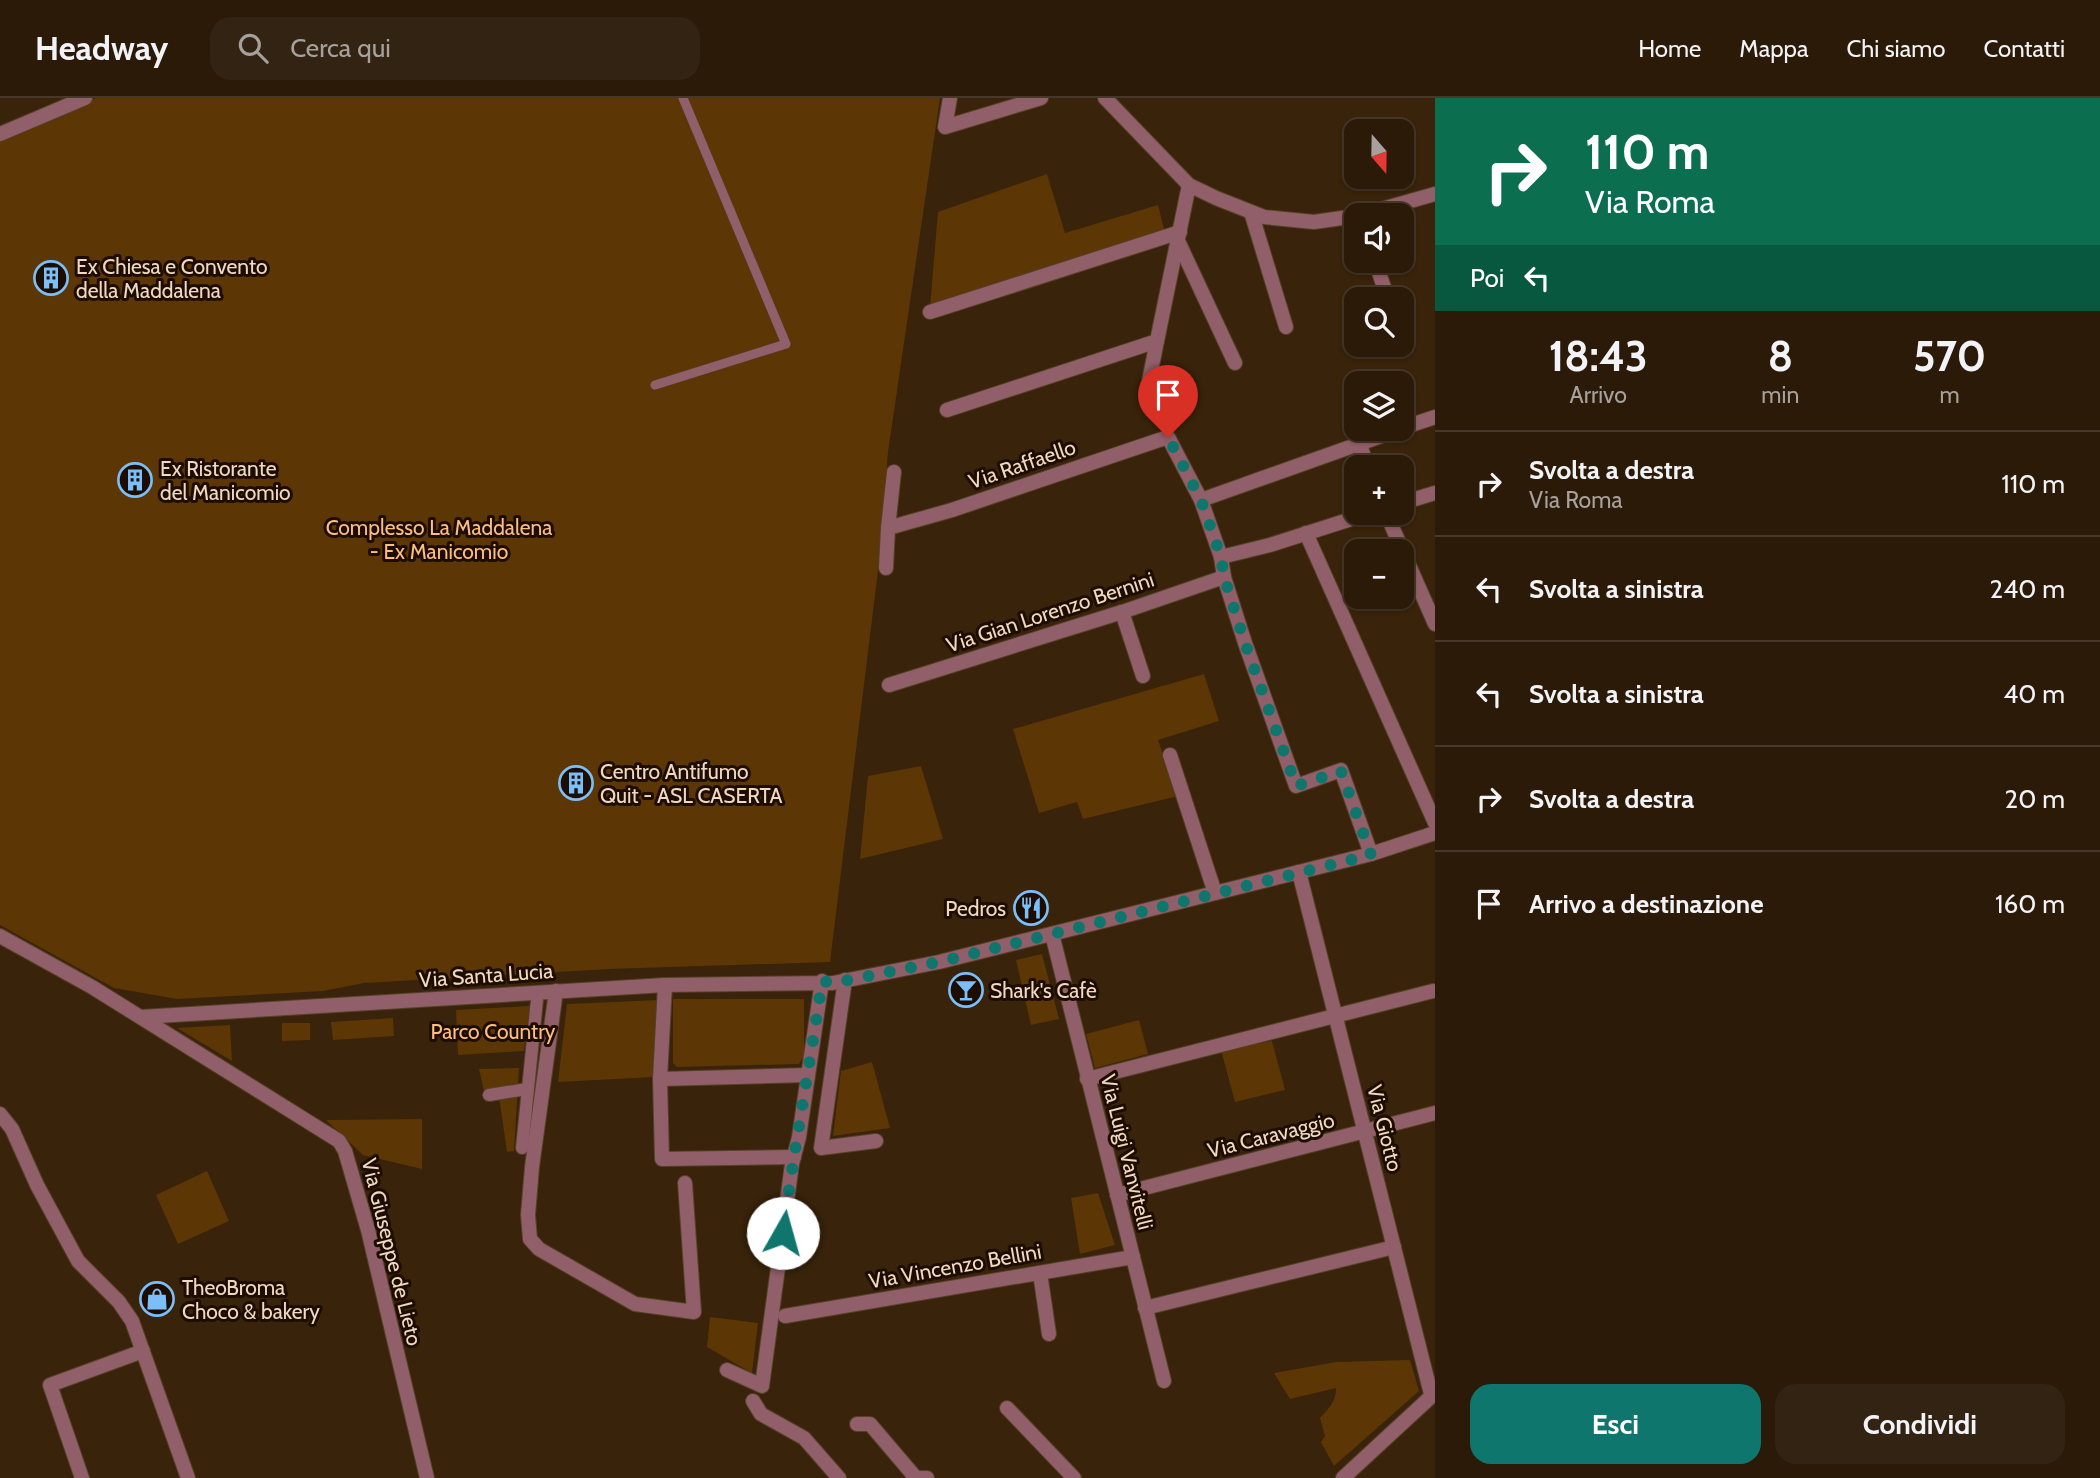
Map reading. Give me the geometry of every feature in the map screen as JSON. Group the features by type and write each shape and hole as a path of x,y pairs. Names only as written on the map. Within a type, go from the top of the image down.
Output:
{"street":[{"path":"0,134 85,98"},
{"path":"950,98 945,127 1041,98"},
{"path":"1105,98 1189,185 1264,218 1314,222 1344,218"},
{"path":"1146,396 1189,185"},
{"path":"1404,203 1435,194"},
{"path":"1251,212 1286,327"},
{"path":"930,312 1179,237"},
{"path":"1179,237 1236,363"},
{"path":"947,410 1157,341"},
{"path":"1414,424 1435,417"},
{"name":"Via Raffaello","path":"888,528 952,510 1168,437 1201,500"},
{"path":"1365,441 1201,500 1221,557 1224,577 1296,786 1341,771 1371,855"},
{"path":"1359,443 1364,455"},
{"path":"886,568 894,472"},
{"path":"1414,499 1435,493"},
{"path":"1221,557 1344,521"},
{"path":"1391,525 1433,616"},
{"path":"1306,533 1435,823"},
{"name":"Via Gian Lorenzo Bernini","path":"889,685 1224,577"},
{"path":"1122,612 1143,676"},
{"path":"1170,755 1215,893"},
{"name":"Via Santa Lucia","path":"141,1017 665,985 834,981 939,962 1371,855 1435,833"},
{"name":"Via Giotto","path":"1298,872 1433,1393"},
{"name":"Via Luigi Vanvitelli","path":"1052,934 1164,1381"},
{"name":"Via Giuseppe de Lieto","path":"0,936 141,1017 195,1054 339,1141 345,1151 368,1230 427,1478"},
{"path":"727,1370 762,1386 808,1075 834,981"},
{"path":"834,981 821,1148 876,1141"},
{"path":"665,985 660,1079 662,1159 794,1157"},
{"path":"556,991 531,1167 528,1215 530,1239 539,1249 635,1304 694,1312 685,1183"},
{"path":"1087,1079 1336,1018 1433,991"},
{"path":"522,1147 537,1000"},
{"path":"660,1079 808,1075"},
{"path":"489,1095 527,1088"},
{"name":"Via Caravaggio","path":"1116,1195 1435,1113"},
{"path":"0,1114 12,1129 37,1185 78,1261 119,1301 132,1321 188,1478"},
{"path":"1145,1308 1394,1247"},
{"name":"Via Vincenzo Bellini","path":"785,1316 1133,1258"},
{"path":"1040,1273 1049,1334"},
{"path":"82,1478 50,1385 143,1351"},
{"path":"1343,1478 1433,1393"},
{"path":"753,1401 761,1414 804,1438 839,1478"},
{"path":"1007,1408 1074,1478"},
{"path":"857,1424 870,1424 916,1478 927,1478"}],"lane":[{"path":"654,385 786,344 683,98"}],"green space":[{"name":"Complesso La Maddalena - Ex Manicomio","path":"96,98 940,98 888,452 881,546 830,962 609,969 364,983 323,991 177,999 114,988 0,925 0,140"},
{"path":"1047,174 1065,233 1158,205 1165,233 930,307 938,212"},
{"path":"1204,674 1219,721 1158,740 1178,796 1083,819 1077,802 1039,813 1013,729"},
{"path":"921,766 943,839 860,859 868,776"},
{"path":"1042,954 1059,1019 1031,1025 1016,960"},
{"path":"673,999 804,999 804,1056 799,1064 677,1067 673,1063"},
{"path":"658,1000 654,1077 558,1082 567,1004"},
{"name":"Parco Country","path":"530,1006 524,1051 458,1055 456,1010"},
{"path":"393,1018 394,1036 333,1040 331,1022"},
{"path":"1139,1020 1148,1054 1095,1068 1086,1034"},
{"path":"282,1023 310,1023 310,1040 282,1041"},
{"path":"230,1025 232,1061 177,1028"},
{"path":"1272,1041 1285,1090 1235,1102 1221,1050"},
{"path":"872,1062 890,1128 833,1136 841,1071"},
{"name":"Parco Country","path":"519,1068 514,1151 507,1152 498,1090 484,1091 479,1069"},
{"path":"422,1119 422,1169 363,1155 326,1120"},
{"path":"207,1171 229,1221 178,1244 156,1195"},
{"path":"1098,1193 1115,1245 1080,1254 1071,1198"},
{"path":"710,1317 758,1323 752,1373 707,1347"},
{"path":"1410,1360 1419,1391 1334,1466 1321,1442 1325,1436 1320,1418 1333,1401 1336,1388 1290,1399 1274,1373 1336,1362"}],"place":[{"name":"Ex Chiesa e Convento della Maddalena","path":"51,278"},
{"name":"Ex Ristorante del Manicomio","path":"135,480"},
{"name":"Centro Antifumo Quit - ASL CASERTA","path":"576,783"},
{"name":"Pedros","path":"1031,908"},
{"name":"Shark's Cafè","path":"966,990"},
{"name":"TheoBroma Choco & bakery","path":"157,1299"}],"route":[{"path":"783,1233 822,981 833,983 939,962 1371,855 1341,771 1296,786 1245,643 1224,577 1221,557 1201,500 1168,437"}]}
